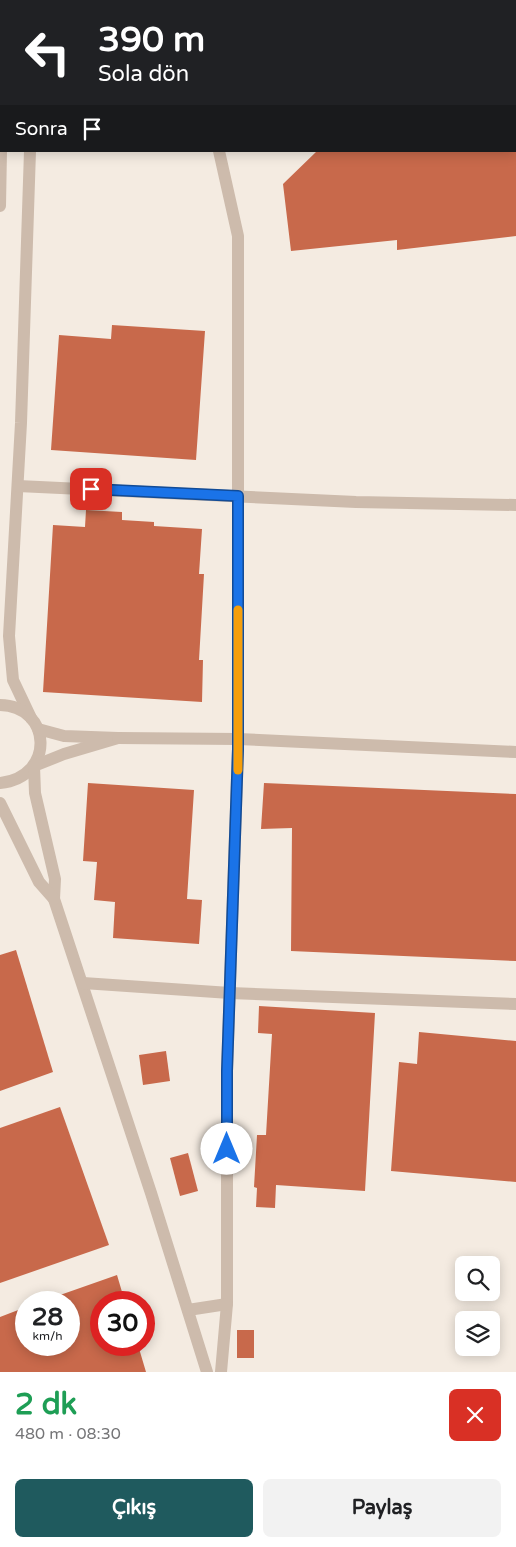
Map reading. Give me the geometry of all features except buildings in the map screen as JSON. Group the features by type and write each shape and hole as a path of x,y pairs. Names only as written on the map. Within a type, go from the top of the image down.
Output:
{"street":[{"path":"0,206 2,152"},
{"path":"30,152 18,486 9,636 13,680 41,742 39,755 34,766 35,793 55,879 54,899 83,983 207,1372"},
{"path":"220,152 238,236 238,739 227,1071 227,1304 222,1372"},
{"path":"18,486 356,502 516,505"},
{"path":"0,705 9,705 21,710 34,724 64,736 238,739 516,752"},
{"path":"0,783 19,778 34,766 64,754 118,738"},
{"path":"0,803 38,882 54,899"},
{"path":"83,983 230,993 516,1004"},
{"path":"188,1310 227,1304"}],"slow traffic":[{"path":"238,610 238,770"}],"route":[{"path":"91,489 238,496 238,749 227,1071 227,1149"}]}
